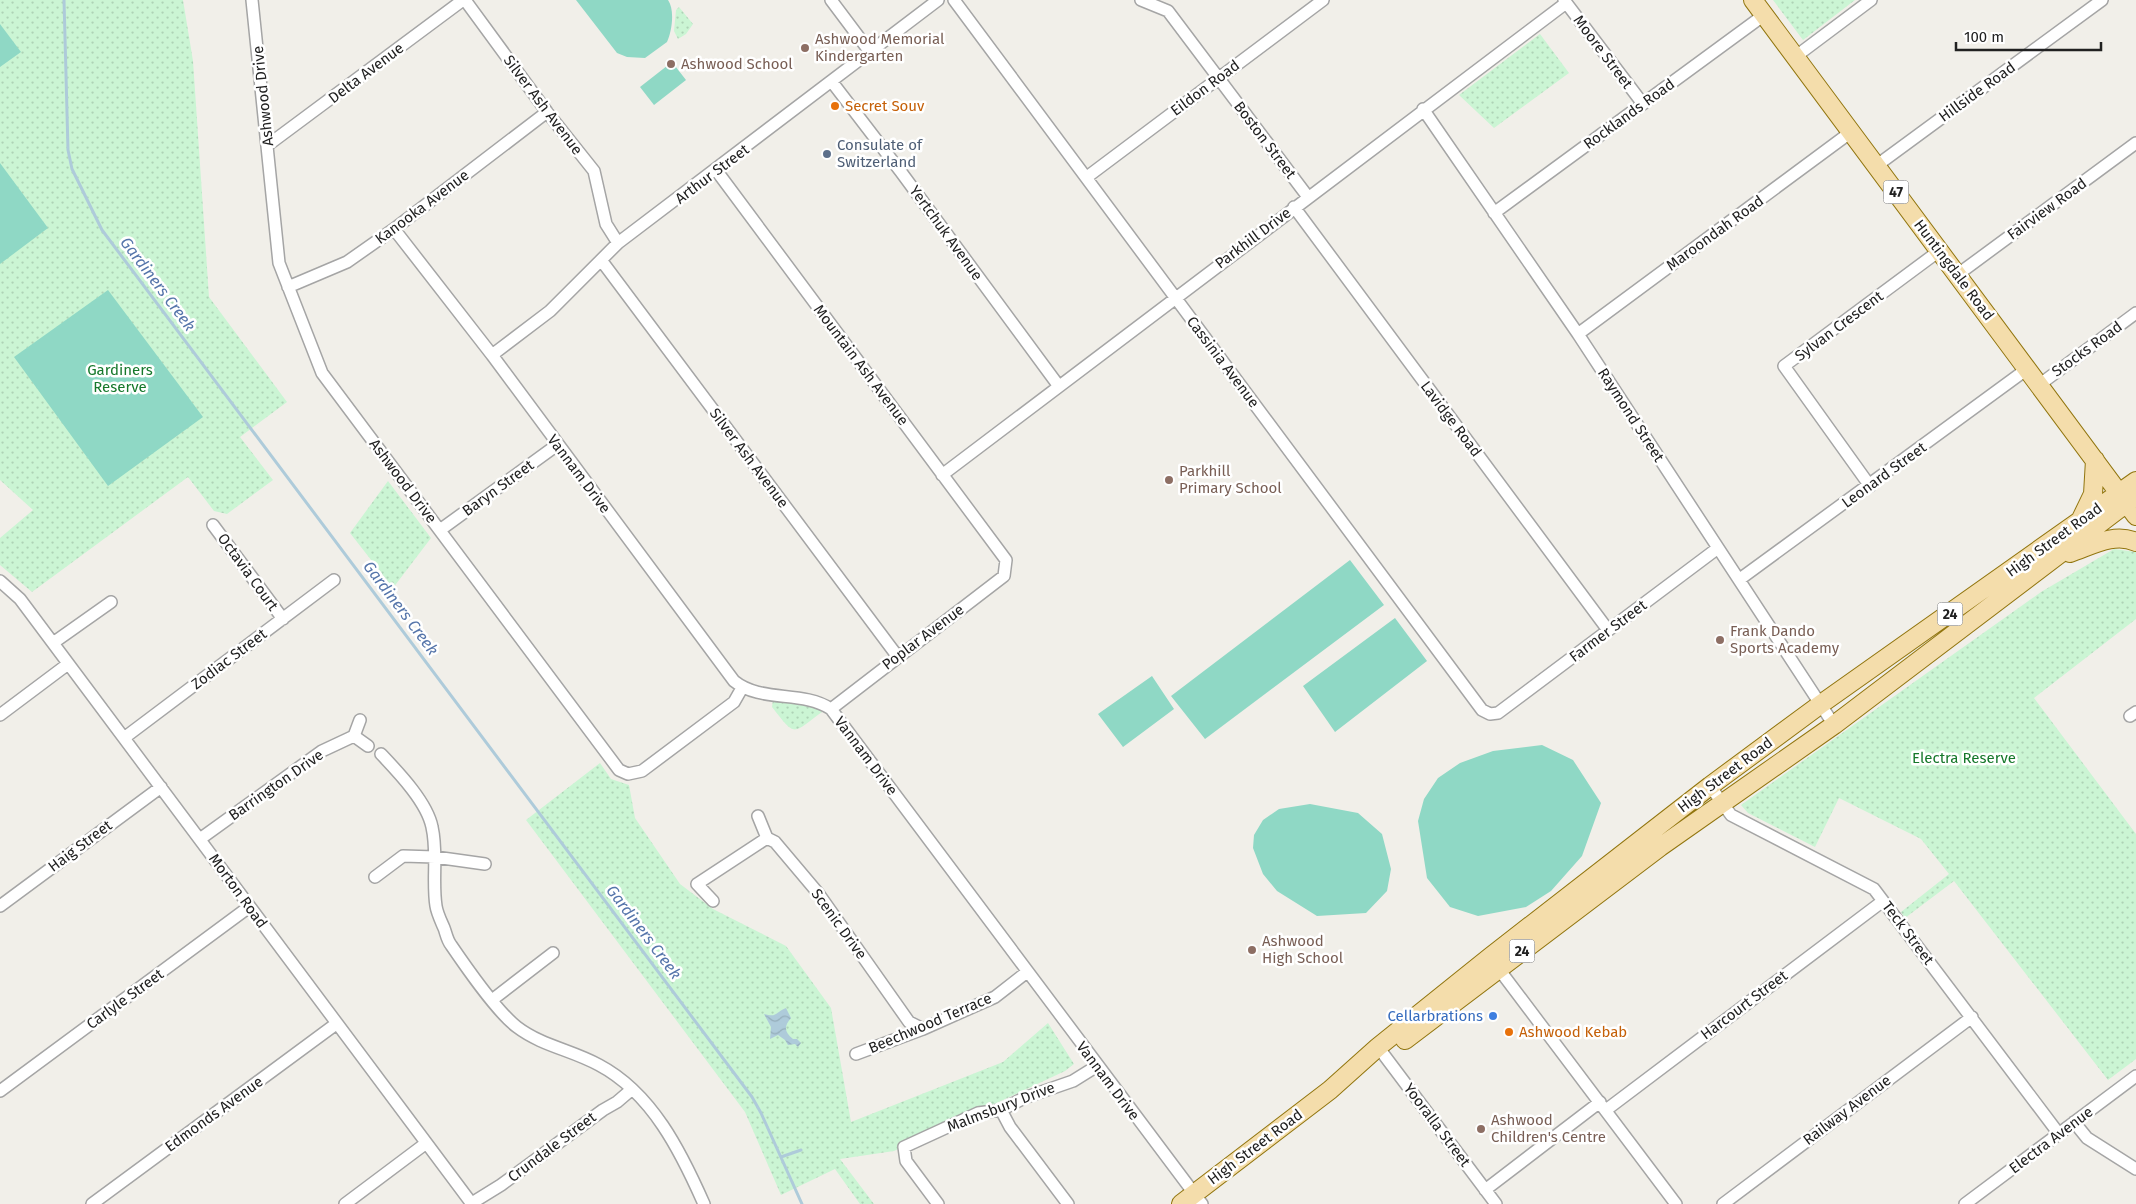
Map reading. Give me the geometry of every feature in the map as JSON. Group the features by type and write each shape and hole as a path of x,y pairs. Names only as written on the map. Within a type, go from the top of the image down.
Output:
{"main road":[{"name":"Huntingdale Road","path":"1753,0 2095,460 2130,502"},
{"path":"2079,523 2093,494 2095,460"},
{"name":"High Street Road","path":"1494,963 1834,725 2130,502 2136,482"},
{"name":"High Street Road","path":"1192,1201 1330,1090 1494,963 1710,786 1821,704 2079,523 2130,502"},
{"path":"2054,560 2117,538 2128,538 2136,542"}],"street":[{"name":"Ashwood Drive","path":"252,0 279,263 322,373 619,770 628,774 642,771 734,702 742,688"},
{"name":"Delta Avenue","path":"268,145 464,0"},
{"name":"Silver Ash Avenue","path":"464,0 547,112 594,171 606,224 618,243"},
{"path":"831,0 870,52"},
{"name":"Arthur Street","path":"492,355 550,311 618,243 938,0"},
{"name":"Cassinia Avenue","path":"954,0 1482,710 1490,714 1498,714"},
{"name":"Boston Street","path":"1141,0 1155,3 1168,11 1308,197"},
{"name":"Eildon Road","path":"1087,177 1323,0"},
{"path":"1795,57 1871,0"},
{"name":"Hillside Road","path":"1876,166 2102,0"},
{"name":"Moore Street","path":"1565,1 1643,104"},
{"name":"Parkhill Drive","path":"942,475 1565,1"},
{"name":"Rocklands Road","path":"1494,213 1764,14"},
{"name":"Yertchuk Avenue","path":"832,82 1058,385"},
{"name":"Raymond Street","path":"1423,109 1578,334 1834,725"},
{"name":"Kanooka Avenue","path":"288,287 347,262 394,229 547,112"},
{"name":"Maroondah Road","path":"1578,334 1851,132"},
{"name":"Fairview Road","path":"1957,275 2136,143"},
{"name":"Mountain Ash Avenue","path":"716,170 1006,560"},
{"name":"Lavidge Road","path":"1294,207 1608,630"},
{"name":"Vannam Drive","path":"394,229 492,355 734,681 742,688 750,691 815,702 831,709 1097,1066 1192,1201"},
{"name":"Sylvan Crescent","path":"1870,486 1784,366 1939,251"},
{"name":"Silver Ash Avenue","path":"601,260 898,657"},
{"name":"Stocks Road","path":"2039,385 2136,313"},
{"name":"Leonard Street","path":"1740,579 1870,486 2027,369"},
{"name":"Baryn Street","path":"440,530 557,445"},
{"name":"Octavia Court","path":"214,525 283,619"},
{"name":"Farmer Street","path":"1498,714 1718,548"},
{"name":"Poplar Avenue","path":"831,709 1004,576 1006,560"},
{"name":"Zodiac Street","path":"124,738 334,580"},
{"name":"Morton Road","path":"0,581 20,599 425,1144 472,1204"},
{"path":"53,643 111,602"},
{"path":"0,715 68,664"},
{"path":"360,720 354,736 368,746"},
{"name":"Barrington Drive","path":"200,839 322,751 354,736"},
{"path":"381,754 427,811 432,828 435,857 436,907 449,943 492,1000 515,1026 535,1039 599,1064 628,1087 649,1108 670,1136 704,1204"},
{"name":"Teck Street","path":"1710,786 1731,815 1874,889 2059,1134"},
{"name":"Haig Street","path":"0,906 161,787"},
{"name":"Scenic Drive","path":"758,816 768,838 776,842 818,893 909,1022 923,1029"},
{"path":"713,901 697,884 768,838"},
{"path":"375,876 402,856 435,857 485,864"},
{"name":"Harcourt Street","path":"1485,1190 1603,1106 1883,900"},
{"name":"Carlyle Street","path":"0,1091 249,907"},
{"path":"492,1000 553,953"},
{"path":"1494,963 1676,1204"},
{"name":"Beechwood Terrace","path":"856,1054 923,1029 995,997 1027,972"},
{"name":"Railway Avenue","path":"1723,1204 1972,1017"},
{"name":"Edmonds Avenue","path":"92,1204 336,1024"},
{"name":"Yooralla Street","path":"1381,1051 1496,1204"},
{"name":"Malmsbury Drive","path":"938,1204 906,1161 904,1147 978,1114 1001,1110 1024,1098 1073,1081 1097,1066"},
{"name":"Electra Avenue","path":"1965,1204 2136,1076"},
{"name":"Crundale Street","path":"472,1204 603,1110 617,1102 628,1087"},
{"path":"1001,1110 1010,1128 1068,1204"},
{"path":"2074,1122 2087,1138 2136,1169"},
{"path":"345,1204 425,1144"},
{"name":"Crundale Street","path":"481,1204 501,1185"}],"green space":[{"name":"Gardiners Reserve","path":"0,0 183,0 193,61 209,297 287,402 240,437 273,480 227,514 214,511 188,477 32,592 0,565 0,538 33,510 0,480"},
{"path":"576,0 668,0 672,21 667,42 645,58 627,57 617,53"},
{"path":"1773,0 1855,0 1803,40"},
{"path":"679,7 693,24 686,34 678,39 674,31 676,10"},
{"path":"0,24 21,52 0,67"},
{"path":"1540,34 1569,73 1494,128 1459,95"},
{"path":"672,62 686,80 654,105 640,87"},
{"path":"0,163 48,228 0,264"},
{"path":"108,290 203,417 108,486 14,357"},
{"path":"388,481 431,538 393,588 350,533"},
{"name":"Electra Reserve","path":"2114,549 2136,552 2136,619 2034,698 2136,834 2136,1059 2108,1080 1954,881 1905,918 1901,912 1949,874 1921,839 1839,798 1815,847 1748,813 1741,805 2041,592"},
{"path":"1350,560 1384,605 1205,739 1171,696"},
{"path":"1395,618 1427,661 1335,732 1303,686"},
{"path":"1152,676 1174,709 1123,747 1098,714"},
{"path":"773,700 813,706 822,712 799,728 790,728 772,707"},
{"path":"1542,745 1573,760 1601,803 1582,856 1551,891 1526,907 1478,916 1450,907 1427,878 1418,821 1424,799 1438,778 1460,763 1493,751"},
{"path":"600,763 611,779 629,785 635,818 680,884 713,909 786,946 831,1008 851,1122 1003,1062 1048,1023 1074,1064 1065,1071 894,1151 840,1159 874,1204 860,1204 835,1169 781,1195 745,1112 526,820"},
{"path":"1310,804 1358,813 1382,834 1391,869 1387,891 1366,913 1317,916 1277,891 1263,874 1253,848 1254,835 1263,820 1279,809"}],"water":[{"path":"786,1008 791,1018 786,1029 793,1039 797,1039 801,1043 798,1047 795,1044 788,1045 778,1035 770,1039 771,1027 764,1014 774,1015"}],"waterway":[{"name":"Gardiners Creek","path":"64,0 68,150 72,169 102,230 752,1097 802,1204"},
{"path":"781,1157 801,1150"}],"place":[{"name":"Ashwood Memorial Kindergarten","path":"805,48"},
{"name":"Ashwood School","path":"671,64"},
{"name":"Secret Souv","path":"835,106"},
{"name":"Consulate of Switzerland","path":"827,154"},
{"name":"Parkhill Primary School","path":"1169,480"},
{"name":"Frank Dando Sports Academy","path":"1720,640"},
{"name":"Ashwood High School","path":"1252,950"},
{"name":"Cellarbrations","path":"1493,1016"},
{"name":"Ashwood Kebab","path":"1509,1032"},
{"name":"Ashwood Children's Centre","path":"1481,1129"}]}
